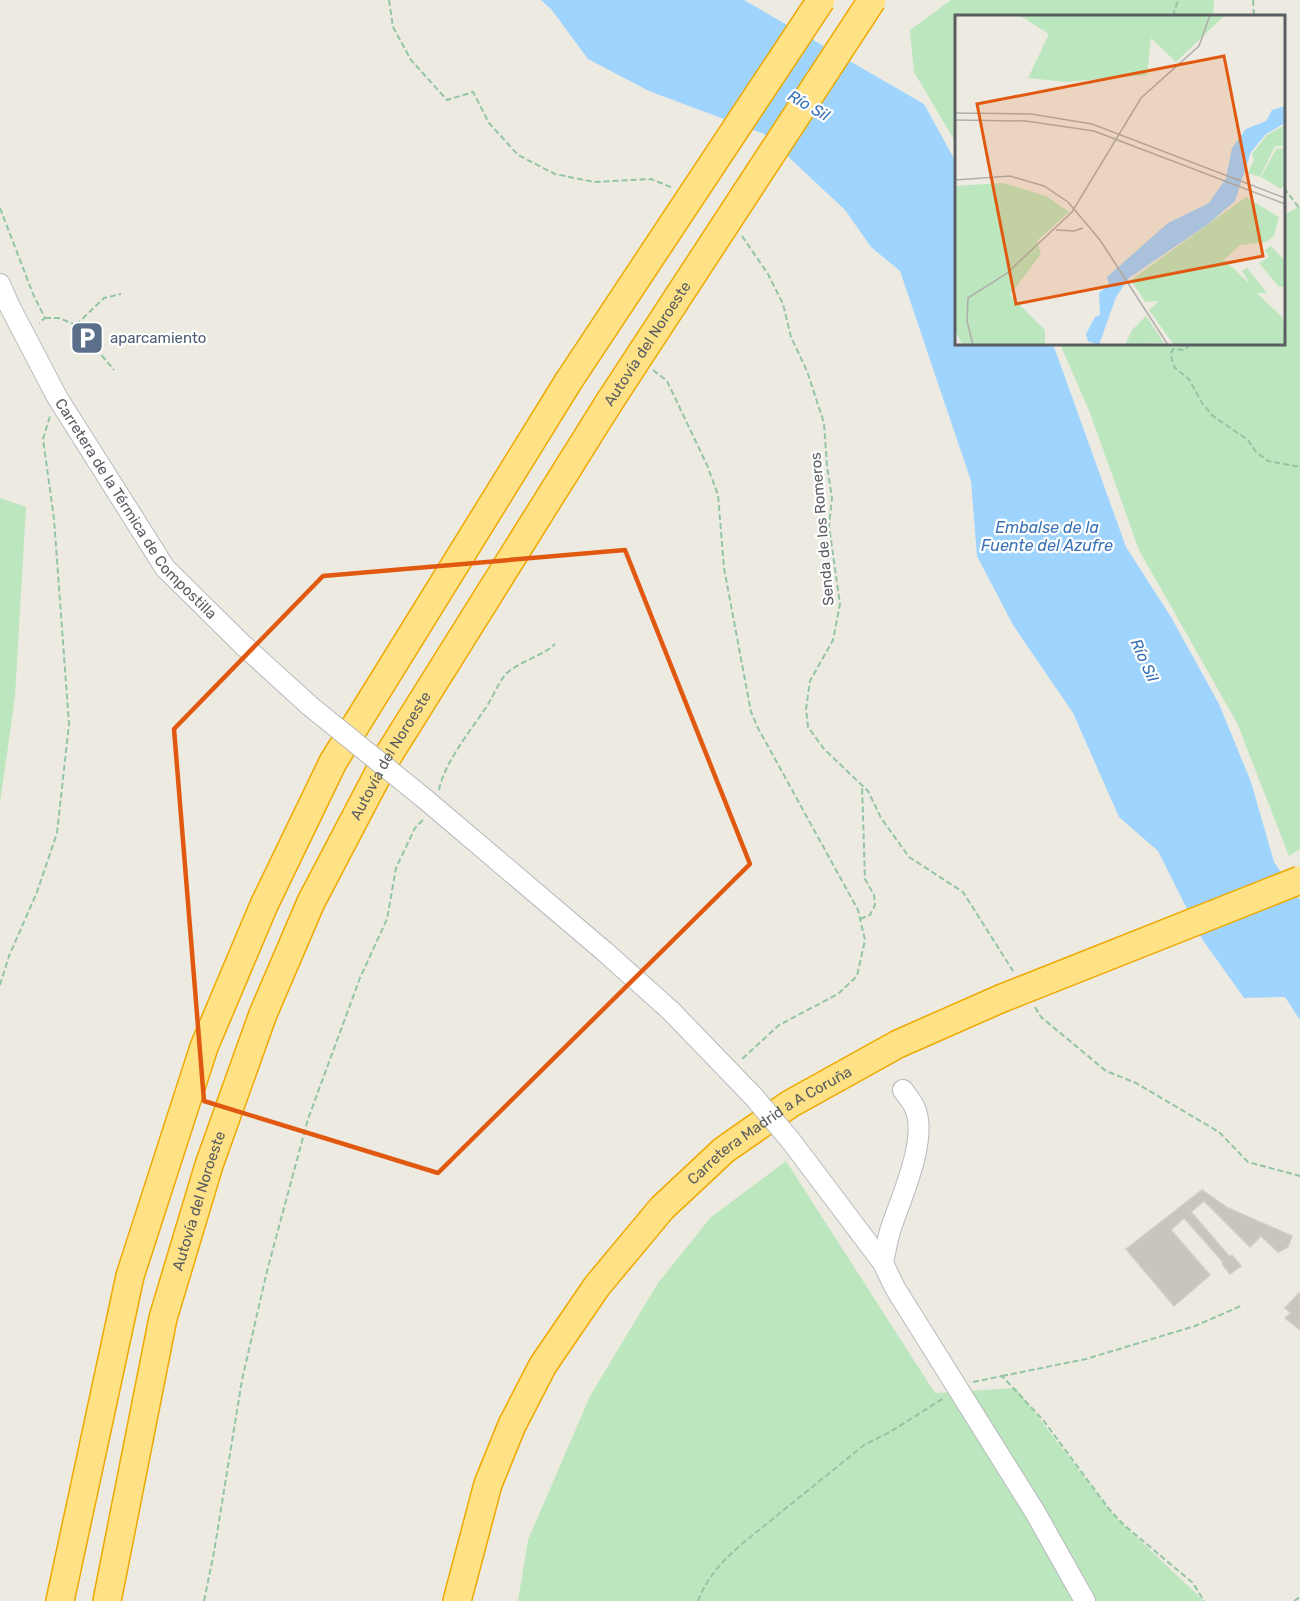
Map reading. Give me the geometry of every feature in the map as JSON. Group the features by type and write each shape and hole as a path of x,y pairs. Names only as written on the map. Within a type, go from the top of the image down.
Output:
{"highway":[{"path":"60,1601 130,1276 204,1047 264,905 333,762 568,382 821,0"},
{"name":"Autovía del Noroeste","path":"107,1601 163,1318 209,1165 263,1014 311,902 386,759 608,404 872,0"},
{"name":"Carretera Madrid a A Coruña","path":"457,1601 488,1484 512,1425 543,1365 597,1286 662,1208 724,1150 790,1104 898,1044 1000,999 1300,880"}],"street":[{"name":"Carretera de la Térmica de Compostilla","path":"0,284 57,397 165,568 243,645 310,706 430,803 671,1011 754,1097 791,1141 883,1263 895,1288 1035,1512 1085,1601"},
{"path":"883,1263 890,1232 904,1197 916,1151 918,1126 915,1107 903,1090"}],"path":[{"path":"389,0 393,27 411,60 447,100 473,92 489,123 518,155 555,174 594,182 651,179 672,187"},
{"path":"1173,15 1178,0"},
{"path":"1253,0 1254,15"},
{"path":"1285,189 1300,209"},
{"path":"0,208 33,294 45,318"},
{"name":"Senda de los Romeros","path":"736,229 768,274 783,304 790,337 807,370 824,423 832,498 829,526 840,604 833,640 810,681 806,709 808,727 824,749 868,791 881,818 909,857 963,892 1016,976"},
{"path":"76,325 105,298 121,294"},
{"path":"24,334 45,318 59,318 76,325 114,370"},
{"path":"1189,345 1183,350 1173,349 1172,361 1175,368 1190,379 1202,404 1213,416 1248,440 1256,452 1268,461 1300,467"},
{"path":"650,367 667,381 707,465 718,495 724,568 754,720 858,910 865,940 857,976 838,994 779,1025 729,1071"},
{"path":"0,985 9,956 37,892 57,834 69,724 57,552 43,439 57,397"},
{"path":"204,1601 242,1380 267,1271 308,1119 360,978 387,919 396,868 453,757 506,674 528,659 546,653 555,644"},
{"path":"860,919 870,915 875,905 874,895 864,871 862,785"},
{"path":"1035,1007 1041,1017 1106,1071 1136,1083 1219,1132 1248,1162 1300,1176"},
{"path":"698,1601 711,1576 725,1558 864,1445 940,1402 956,1385 1086,1359 1195,1326 1243,1305"},
{"path":"1002,1376 1043,1420 1108,1509 1193,1583 1203,1601"},
{"path":"1294,1601 1299,1598"}],"highlighted area":[{"path":"625,550 750,864 438,1173 204,1101 174,729 323,576"}],"green space":[{"path":"951,0 1214,0 1213,15 955,15 955,141 914,72 910,30"},
{"path":"1300,206 1300,849 1289,856 1237,723 1139,550 1090,413 1060,345 1285,345 1286,214"},
{"path":"0,498 26,507 15,697 0,803"},
{"path":"786,1161 935,1393 1016,1388 1113,1515 1204,1601 518,1601 528,1540 590,1396 658,1283 711,1217"}],"water":[{"name":"Embalse de la Fuente del Azufre","path":"541,0 744,0 924,104 955,160 955,345 1053,345 1126,547 1171,617 1219,704 1251,782 1274,862 1300,900 1300,1020 1285,997 1244,998 1202,939 1158,851 1119,817 1073,713 1013,625 977,556 971,481 900,271 871,247 845,210 764,134 649,91 588,59 551,9"}],"building":[{"path":"1202,1190 1228,1208 1292,1236 1288,1247 1278,1252 1261,1236 1250,1247 1204,1201 1191,1212 1230,1257 1232,1255 1241,1266 1230,1274 1222,1264 1223,1262 1184,1218 1171,1230 1210,1275 1174,1306 1126,1249"},
{"path":"1299,1293 1300,1330 1285,1318 1291,1313 1285,1308"}],"place":[{"name":"aparcamiento","path":"87,338"}],"water label":[{"name":"Río Sil","path":"809,105"},
{"name":"Río Sil","path":"1145,660"}]}
